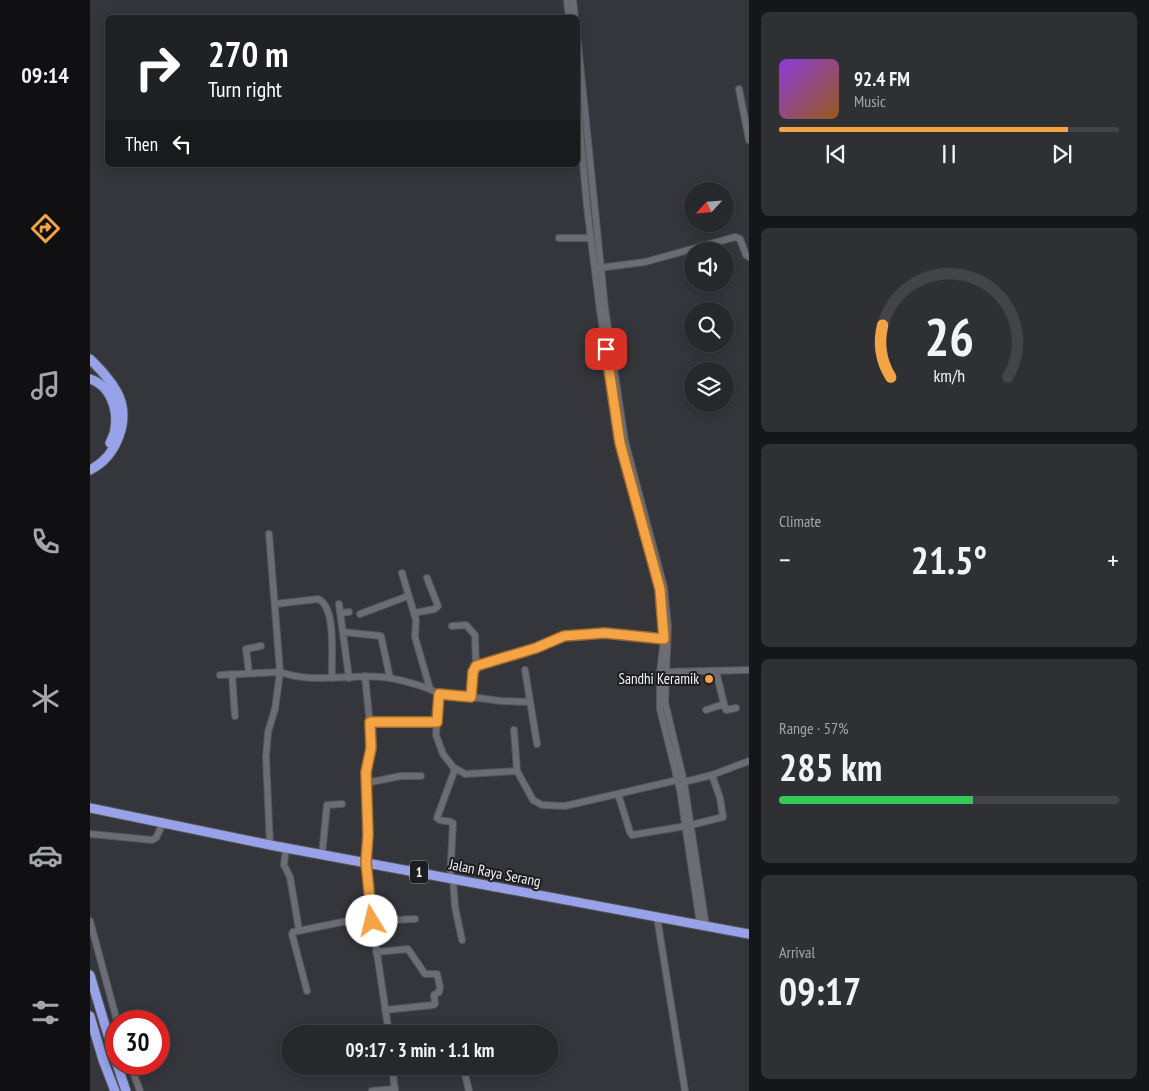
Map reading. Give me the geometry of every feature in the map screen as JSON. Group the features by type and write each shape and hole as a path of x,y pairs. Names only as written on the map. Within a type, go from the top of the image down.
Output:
{"highway":[{"path":"90,359 106,375 118,394 122,411 121,432 112,452 103,462 90,470"},
{"path":"90,380 104,386 111,396 115,413 115,429 109,448 90,464"},
{"name":"Jalan Raya Serang","path":"90,808 270,845 749,934"},
{"path":"90,976 105,1026"},
{"path":"90,1016 103,1060 115,1091"},
{"path":"120,1075 126,1091"}],"street":[{"path":"567,0 569,15"},
{"path":"573,0 575,15"},
{"path":"580,66 598,268 620,443 658,579 664,639 665,720 681,780 703,925"},
{"path":"739,89 749,136"},
{"path":"580,127 591,238 605,308 625,441 664,587 668,626 663,672"},
{"path":"721,242 737,237 742,243 746,255 749,257"},
{"path":"560,238 591,238"},
{"path":"598,268 645,262 684,253"},
{"path":"269,534 280,672 275,709 268,732 266,757 270,845"},
{"path":"402,573 416,620 415,637 430,689"},
{"path":"414,614 435,609 438,606 427,578"},
{"path":"360,614 408,596"},
{"path":"275,604 318,599 326,604 331,620 332,678"},
{"path":"339,604 349,678"},
{"path":"341,613 349,612"},
{"path":"452,626 466,625 475,635 476,666 473,672 471,697"},
{"path":"343,632 381,636 390,678"},
{"path":"476,666 536,648 564,636 605,633 664,639"},
{"path":"249,673 246,649 261,646"},
{"path":"525,670 537,744"},
{"path":"663,672 749,670"},
{"path":"716,671 726,710 736,708"},
{"path":"220,675 280,672 310,678 365,676 390,678 430,689 439,694 501,701 530,702"},
{"path":"232,674 235,716"},
{"path":"365,676 372,744 367,764 366,783 368,835 366,862 376,952 388,1025"},
{"path":"439,694 436,735 443,754 455,769 465,774 517,770"},
{"path":"706,710 724,704"},
{"path":"370,722 437,722"},
{"path":"514,730 517,770 533,800 542,804 565,806 712,774 749,761"},
{"path":"455,769 437,818 453,823 451,879 462,940"},
{"path":"618,794 632,835 688,826 723,817 720,798 712,774"},
{"path":"366,783 401,776 421,776"},
{"path":"322,854 326,805 342,804"},
{"path":"90,834 152,840 156,838 163,823"},
{"path":"286,848 284,865 290,877 300,930"},
{"path":"656,917 685,1091"},
{"path":"307,991 292,934 300,930 372,918 415,919"},
{"path":"90,921 114,1010"},
{"path":"376,952 408,949 423,972 437,974 439,983 439,992 434,996 435,1004 385,1010"},
{"path":"134,1075 140,1091"},
{"path":"372,1091 395,1090 393,1075"},
{"path":"465,1075 469,1091"}],"place":[{"name":"Sandhi Keramik","path":"709,679"}],"route":[{"path":"372,921 366,862 368,835 366,772 372,744 370,722 437,722 439,694 471,697 473,672 476,666 542,646 564,636 605,633 664,639 660,589 620,443 606,349"}]}
